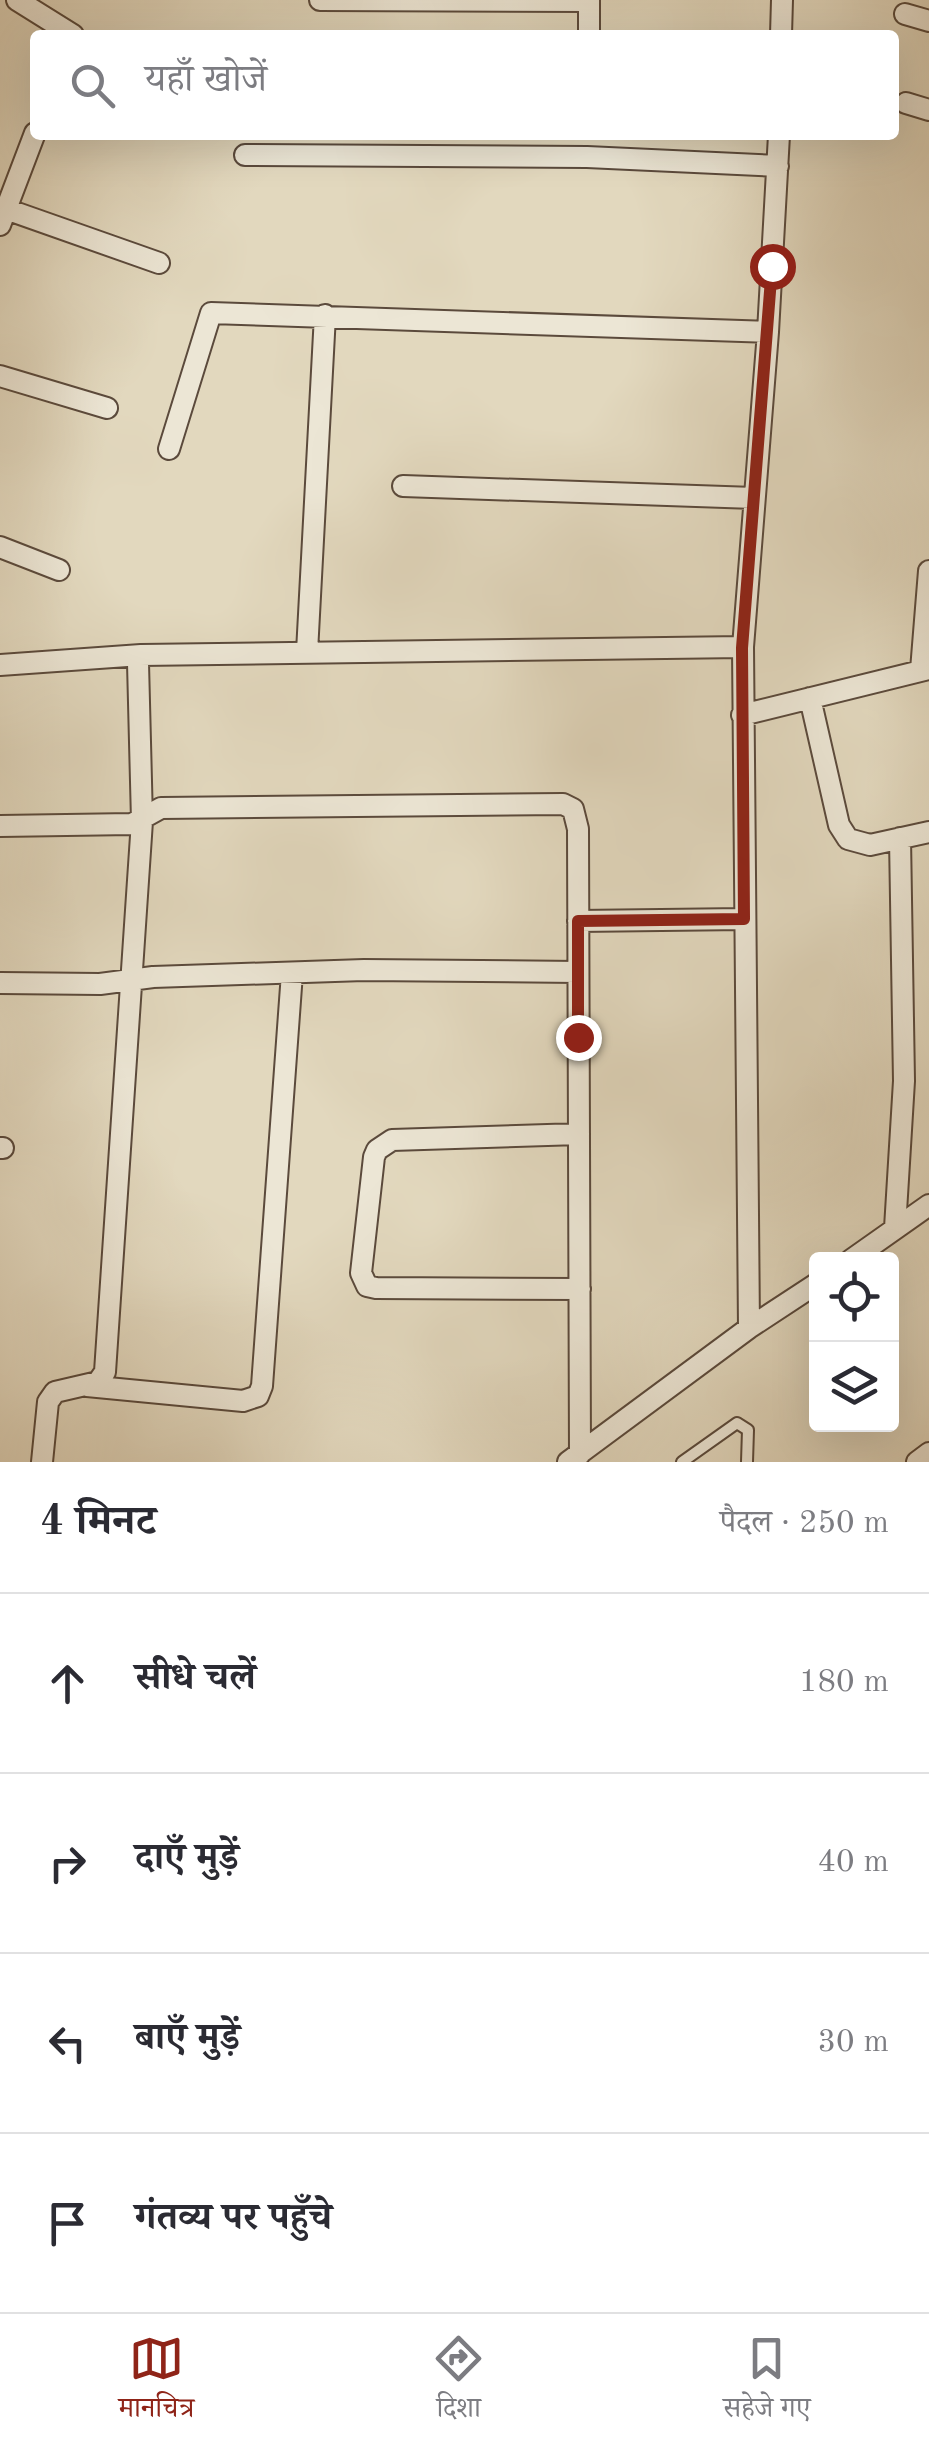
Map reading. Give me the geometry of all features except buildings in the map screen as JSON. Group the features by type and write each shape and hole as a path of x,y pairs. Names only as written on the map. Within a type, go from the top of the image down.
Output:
{"street":[{"path":"17,0 65,30"},
{"path":"320,0 589,0 589,30"},
{"path":"781,30 782,0"},
{"path":"905,14 929,21"},
{"path":"906,103 929,110"},
{"path":"32,140 2,214 159,263"},
{"path":"588,140 588,157"},
{"path":"749,1328 742,648 768,332 778,140"},
{"path":"245,155 588,157 778,166"},
{"path":"169,449 211,313 768,332"},
{"path":"307,652 325,315"},
{"path":"0,376 107,408"},
{"path":"402,486 754,498"},
{"path":"0,547 59,570"},
{"path":"742,715 925,669 929,571"},
{"path":"0,665 141,654 742,648"},
{"path":"42,1462 48,1402 55,1392 98,1382 105,1372 142,821 138,663 141,654"},
{"path":"810,698 839,825 848,839 870,845 929,832"},
{"path":"0,826 122,824 142,821 161,808 563,804 573,809 577,819 580,1288 574,1458"},
{"path":"895,1228 904,1081 900,838"},
{"path":"578,921 744,919"},
{"path":"0,982 100,984 292,973 578,972"},
{"path":"87,1386 243,1401 258,1396 262,1386 292,973"},
{"path":"579,1134 392,1140 385,1144 374,1158 361,1273 362,1280 376,1288 580,1288"},
{"path":"862,1252 929,1205"},
{"path":"574,1458 749,1328 809,1289"},
{"path":"917,1462 929,1453"}],"lane":[{"path":"682,1462 737,1423 748,1430 747,1462"}],"route":[{"path":"578,1037 578,921 744,919 742,648 772,266"}]}
